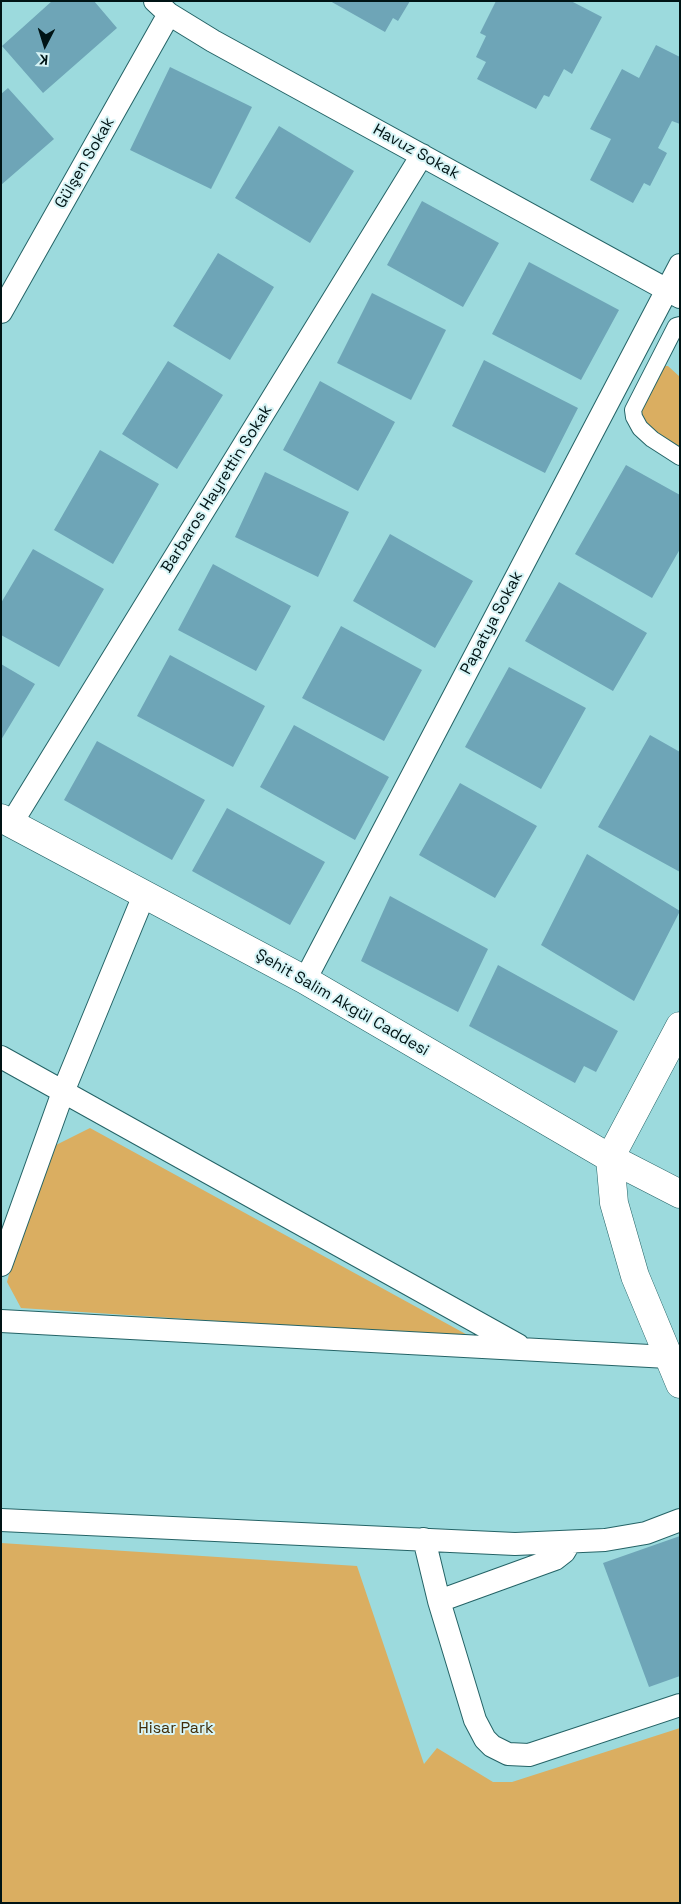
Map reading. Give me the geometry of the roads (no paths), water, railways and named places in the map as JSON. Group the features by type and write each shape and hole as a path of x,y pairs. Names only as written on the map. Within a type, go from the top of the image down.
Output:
{"main road":[{"name":"Şehit Salim Akgül Caddesi","path":"6,821 305,980 610,1158 680,1194"},
{"path":"680,1026 610,1158 614,1202 635,1276 680,1384"}],"street":[{"name":"Havuz Sokak","path":"162,8 213,41 673,294"},
{"name":"Gülşen Sokak","path":"4,296 162,8"},
{"name":"Barbaros Hayrettin Sokak","path":"6,821 422,155"},
{"name":"Papatya Sokak","path":"305,980 673,294 680,265"},
{"path":"680,325 676,326 633,410 634,417 640,428 652,439 680,457"},
{"path":"1,1265 63,1092 144,894"},
{"path":"1,1057 524,1348"},
{"path":"1,1321 668,1357"},
{"path":"1,1520 515,1544 606,1540 646,1533 680,1520"},
{"path":"424,1539 439,1602 475,1720 485,1739 500,1750 508,1754 529,1755 680,1705"},
{"path":"439,1602 555,1559 564,1552 570,1542"}],"park label":[{"name":"Hisar Park","path":"176,1729"}]}
